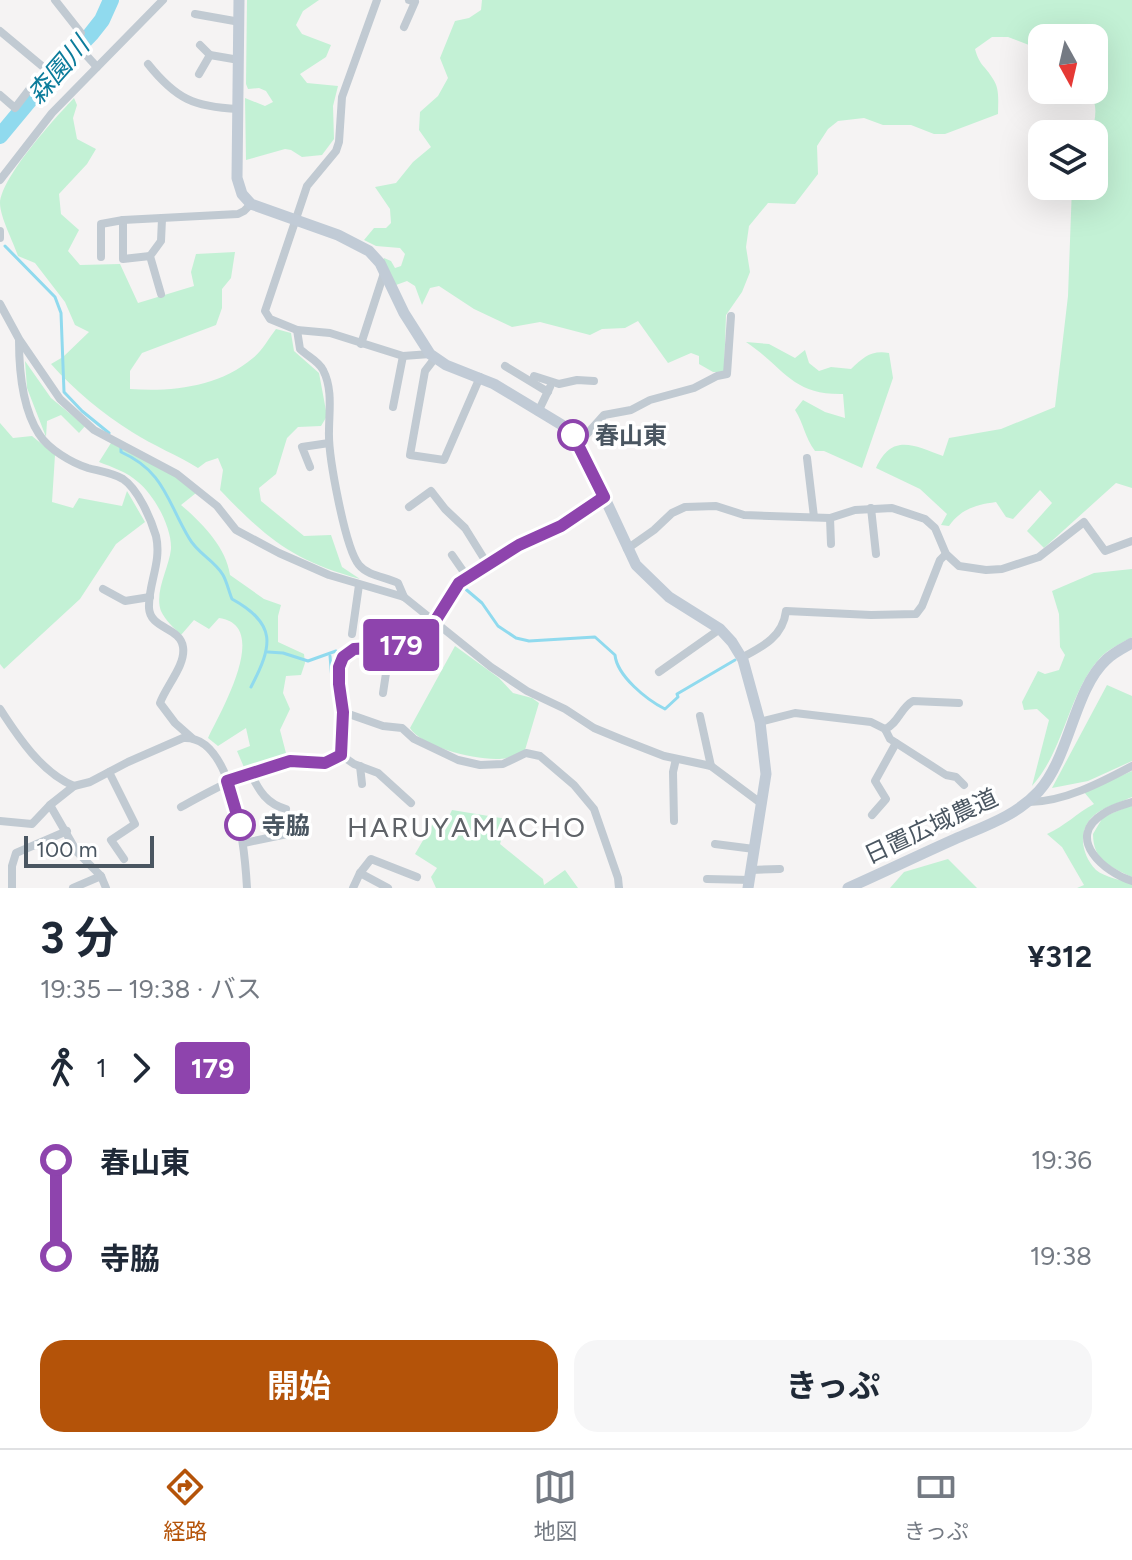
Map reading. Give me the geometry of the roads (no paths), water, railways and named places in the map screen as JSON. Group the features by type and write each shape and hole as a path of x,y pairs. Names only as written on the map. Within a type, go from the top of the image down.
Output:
{"street":[{"path":"0,95 15,108 76,44 81,33 55,0"},
{"path":"0,180 34,132 163,0"},
{"path":"239,0 237,178 242,194 251,204 338,235 369,251 380,263 404,313 432,356 446,365 480,377 562,425 579,443 636,565 655,586 720,629 732,642 741,658 760,722 766,765 750,879"},
{"path":"377,0 342,97 336,151 307,186 265,311 270,319 297,330 330,333 403,356 432,356"},
{"path":"404,27 415,2 409,0"},
{"path":"195,14 240,22"},
{"path":"0,31 48,71"},
{"path":"76,44 97,67"},
{"path":"200,45 210,55 239,60"},
{"path":"199,74 210,55"},
{"path":"148,64 164,84 190,102 212,108 238,109"},
{"path":"101,257 101,224 238,214 251,204"},
{"path":"123,220 123,259 150,256 161,241 162,219"},
{"path":"0,231 0,238"},
{"path":"150,256 161,294"},
{"path":"361,344 384,273"},
{"path":"0,304 19,339 60,399 94,430 177,474 217,506 236,530 329,575 404,597"},
{"path":"579,443 604,415 631,410 650,400 694,388 727,374 731,316"},
{"path":"297,330 300,349 324,370 330,404 329,443 345,527 360,566 365,571 398,583 404,597 434,623 527,691 565,709 594,728 676,759 711,766 762,804"},
{"path":"19,339 19,367 32,421 40,437 83,466 120,477 132,486 155,533 158,549 150,615 179,637 183,648 180,662 160,703 175,723 212,751 227,781 244,843 247,888"},
{"path":"393,407 403,356"},
{"path":"432,356 425,371 410,455 444,460 480,377"},
{"path":"505,366 548,392"},
{"path":"534,376 559,384 577,380 594,381"},
{"path":"538,412 553,382"},
{"path":"310,467 302,447 329,443"},
{"path":"807,458 814,517"},
{"path":"409,507 431,491 465,528 488,565"},
{"path":"341,755 343,712 339,667 343,657 354,649 399,646 417,637 434,623 459,583 519,545 561,526 604,497"},
{"path":"627,549 672,513 685,507 716,506 744,515 830,518 871,508 892,508 925,519 935,528 946,554 959,566 971,569 1002,569 1039,557 1084,522 1105,551 1132,541"},
{"path":"871,508 876,554"},
{"path":"830,518 831,544"},
{"path":"741,658 773,639 781,629 786,611 916,614 946,554"},
{"path":"452,555 468,578"},
{"path":"352,634 354,602 359,585"},
{"path":"103,589 125,601 150,597"},
{"path":"659,672 720,629"},
{"name":"日置広域農道","path":"848,888 990,825 1027,802 1042,788 1056,764 1094,675 1105,660 1132,643"},
{"path":"383,693 390,647"},
{"path":"885,729 891,727 913,701 959,703"},
{"path":"0,709 27,746 64,781 74,786"},
{"path":"343,712 383,726 402,728 414,739 458,760 480,765 503,764 526,753 540,756 562,773 594,809 619,888"},
{"path":"760,722 795,713 871,722 885,729 890,739 946,775 956,777 964,785"},
{"path":"700,716 711,766"},
{"path":"0,821 32,824 74,786 90,782 155,749 183,738 192,738"},
{"path":"872,815 886,799 875,781 896,743"},
{"path":"341,755 378,773 411,803"},
{"path":"181,807 227,781 290,761 325,763 341,755"},
{"path":"674,821 673,772 676,759"},
{"path":"360,766 362,784"},
{"path":"1027,802 1052,799 1088,787 1132,766"},
{"path":"109,772 135,824 111,840 124,859"},
{"path":"251,774 267,799 273,805 286,809"},
{"path":"1132,802 1101,814 1089,831 1088,840 1097,862 1132,881"},
{"path":"50,805 77,852 101,876 106,888"},
{"path":"12,888 12,866 16,853 67,831"},
{"path":"244,843 292,833"},
{"path":"715,844 754,849"},
{"path":"353,888 371,859 417,877"},
{"path":"707,879 750,879 780,869"},
{"path":"360,873 388,888"},
{"path":"73,888 101,876"}],"waterway":[{"name":"森園川","path":"0,136 44,83 91,34 111,0"},
{"path":"5,246 55,297 61,313 64,392 109,433"},
{"path":"121,448 121,452 147,468 156,478 192,543 223,575 232,599 247,608 264,627 267,647 251,687"},
{"path":"462,586 482,603 498,626 516,638 529,641 595,637 615,655 621,671 634,686 665,709 678,697 677,694 735,660"},
{"path":"268,652 308,661 336,651"},
{"path":"330,656 332,680"}],"place":[{"name":"春山東","path":"573,435"},
{"name":"寺脇","path":"240,825"}],"district":[{"name":"HARUYAMACHO","path":"467,827"}]}
